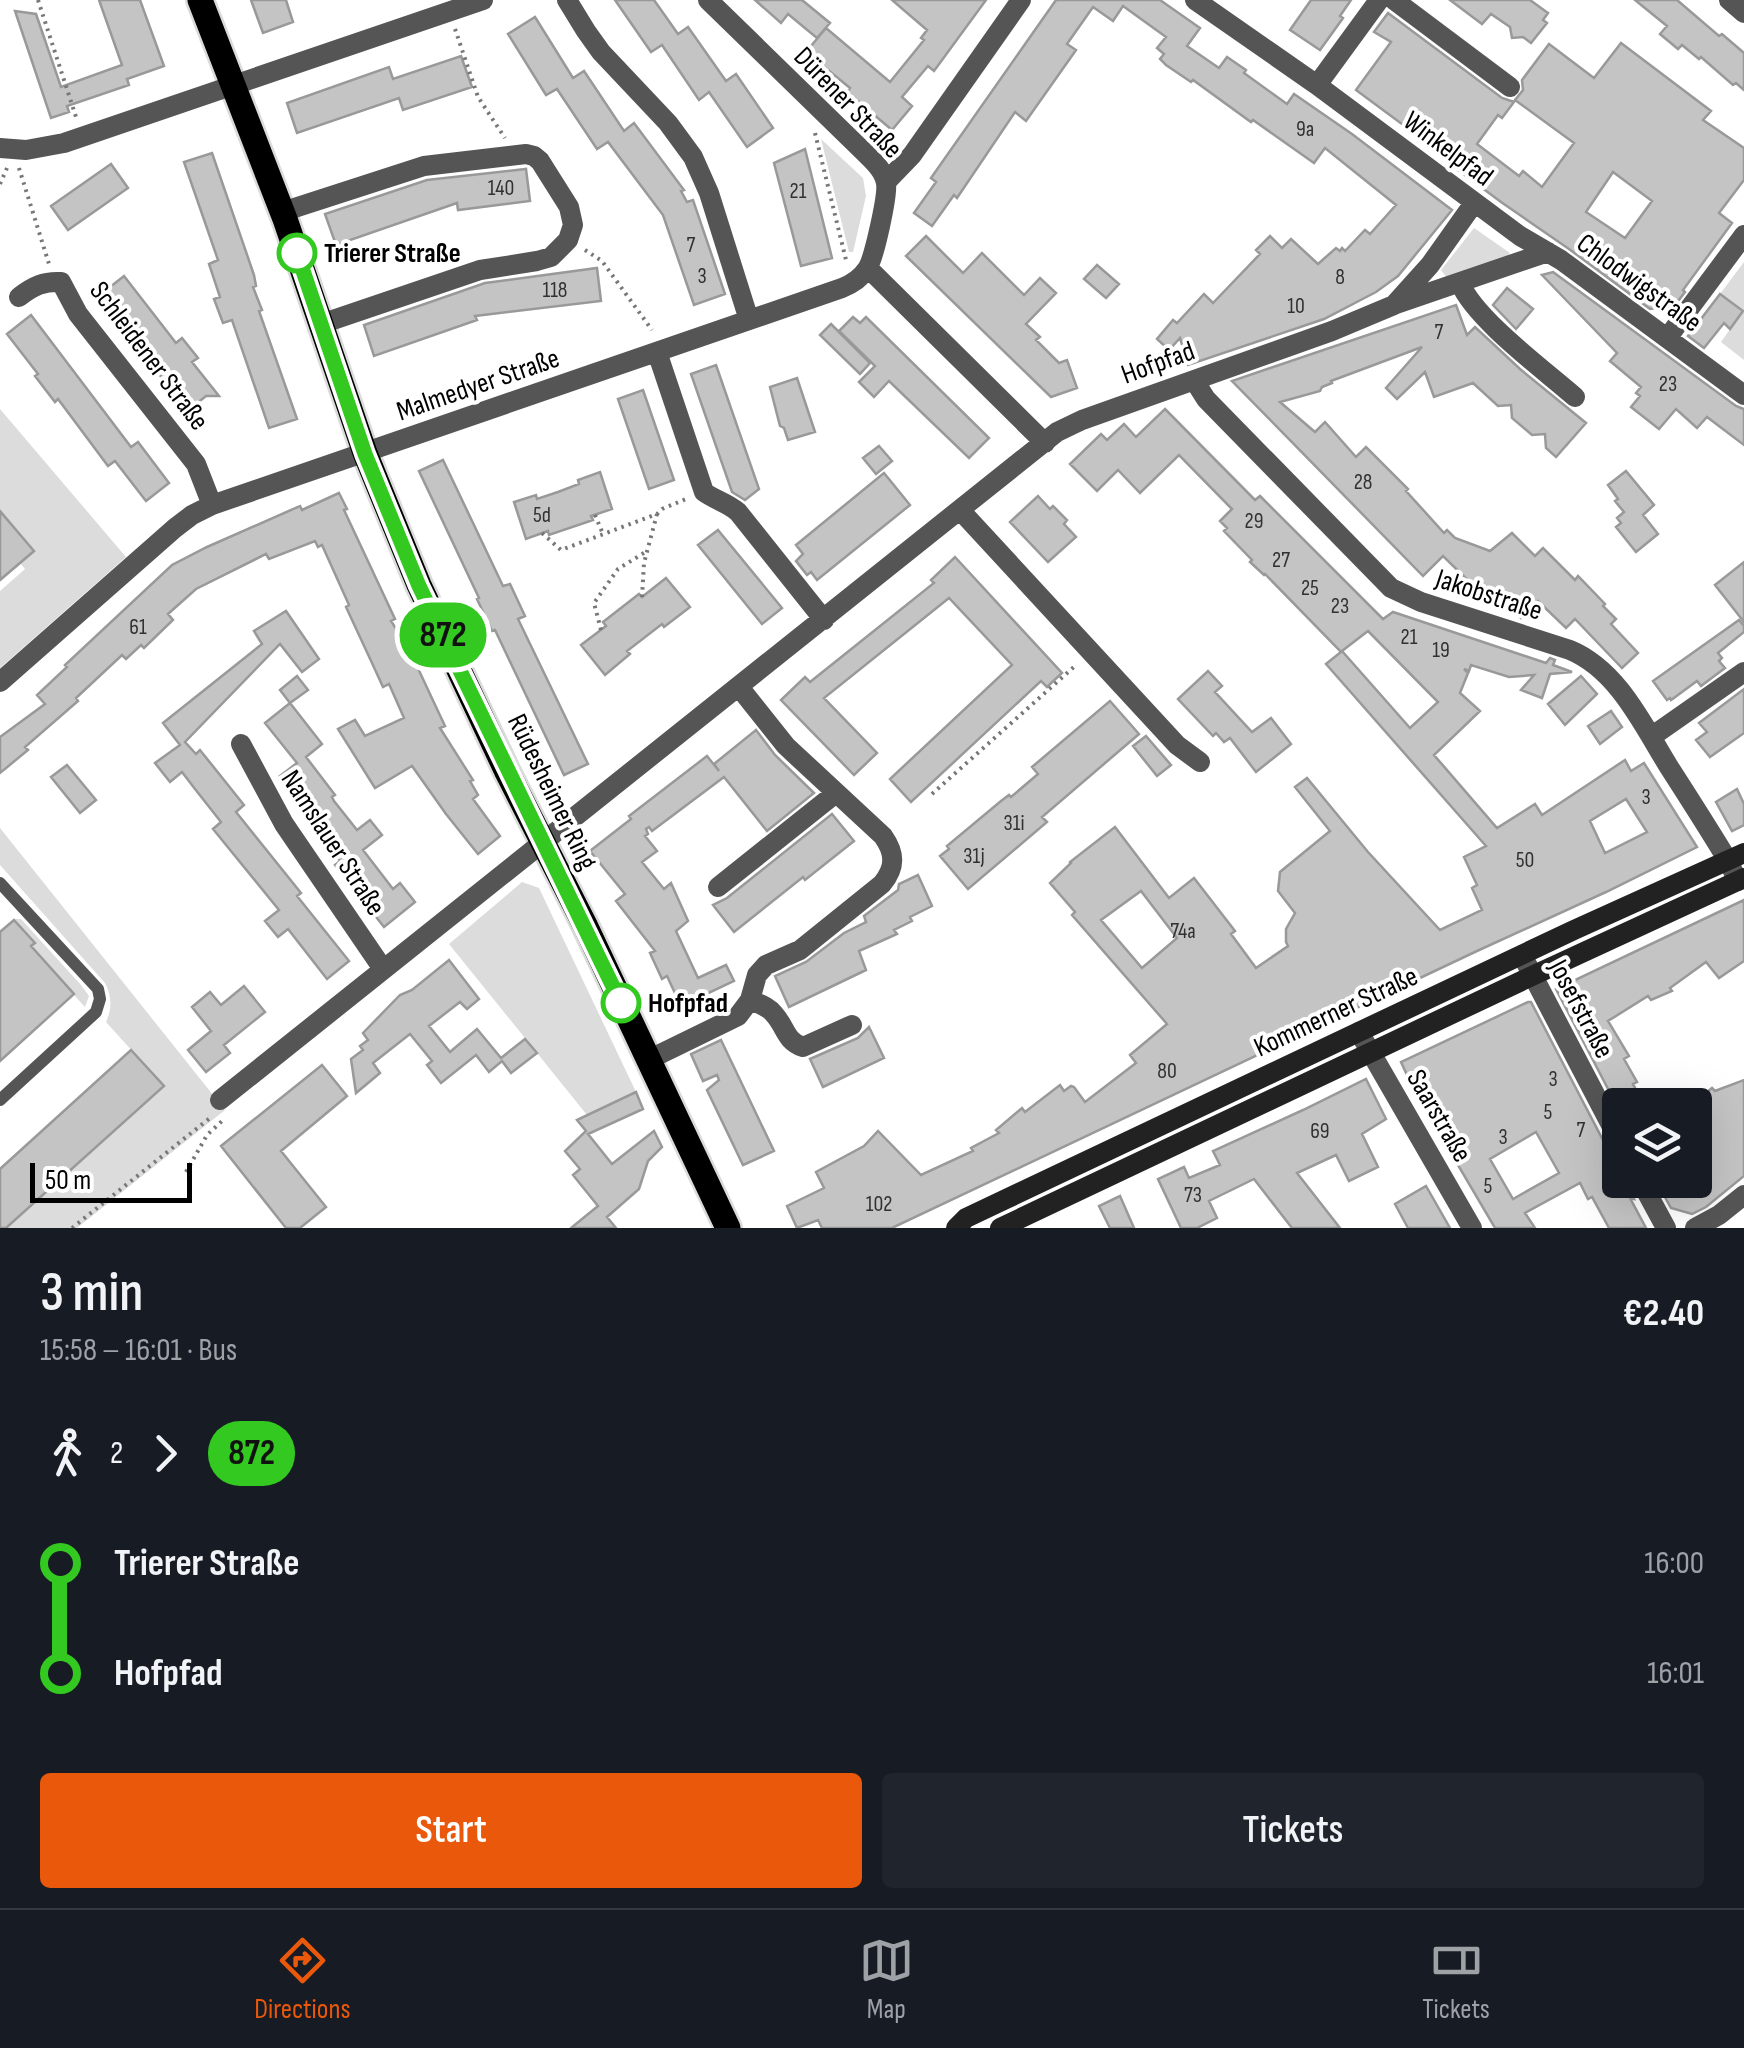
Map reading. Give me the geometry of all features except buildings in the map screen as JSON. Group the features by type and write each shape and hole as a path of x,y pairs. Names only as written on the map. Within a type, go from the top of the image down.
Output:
{"main road":[{"name":"Rüdesheimer Ring","path":"200,0 282,212 365,454 419,586 728,1228"}],"street":[{"path":"567,0 602,52 668,123 693,157 709,194 749,320"},
{"name":"Dürener Straße","path":"708,0 874,163 886,182 868,268"},
{"path":"886,182 912,155 1021,0"},
{"name":"Winkelpfad","path":"1196,0 1520,236 1548,252"},
{"path":"1317,85 1379,0"},
{"path":"1394,0 1510,86"},
{"path":"1729,0 1744,13"},
{"path":"6,148 36,149 83,136 474,1"},
{"path":"282,212 424,166 516,154 534,156 569,207 573,225 568,240 551,257 480,270 321,324"},
{"name":"Hofpfad","path":"1394,304 1430,265 1474,203"},
{"path":"1668,337 1744,235"},
{"name":"Hofpfad","path":"220,1100 1066,427 1332,331 1394,304 1548,252"},
{"name":"Chlodwigstraße","path":"1548,252 1744,395"},
{"path":"852,284 868,268 1045,443"},
{"name":"Schleidener Straße","path":"19,297 48,281 61,282 78,314 196,464 212,505"},
{"path":"1460,283 1465,296 1484,318 1575,396"},
{"name":"Malmedyer Straße","path":"0,682 175,528 212,505 852,284"},
{"path":"658,352 704,492 738,512 824,620"},
{"name":"Jakobstraße","path":"1194,380 1206,399 1391,588 1422,602 1583,655 1600,668 1736,856 1741,880"},
{"path":"960,510 1177,746 1200,762"},
{"path":"1651,737 1744,672"},
{"path":"648,1060 738,1016 750,1000 757,974 766,965 800,950 892,873 892,849 882,836 786,746 739,687"},
{"name":"Namslauer Straße","path":"242,744 284,824 383,969"},
{"path":"718,887 836,792"},
{"name":"Kommerner Straße","path":"956,1228 966,1218 1736,856"},
{"name":"Kommerner Straße","path":"1013,1226 1371,1052 1741,880"},
{"name":"Josefstraße","path":"1522,956 1602,1108"},
{"path":"750,1000 778,1016 788,1039 803,1047 852,1025"},
{"name":"Saarstraße","path":"1359,1032 1472,1228"},
{"path":"1695,1228 1744,1195"},
{"path":"1650,1198 1666,1228"},
{"path":"1006,1199 1013,1226"}],"lane":[{"path":"0,884 98,988 100,999 96,1012 0,1100"}],"path":[{"path":"38,0 83,136"},
{"path":"448,12 478,98 516,154"},
{"path":"809,99 852,284"},
{"path":"6,148 50,262 48,281"},
{"path":"568,240 602,261 654,332 658,352"},
{"path":"642,597 647,550 658,514 704,492"},
{"path":"542,533 561,550 658,514"},
{"path":"595,515 602,534"},
{"path":"600,630 594,603 618,569 647,550"},
{"path":"932,794 1091,652"},
{"path":"186,1172 207,1135 231,1113 242,1082"},
{"path":"72,1228 223,1108 220,1100"}],"shaded area":[{"path":"821,139 863,178 866,196 853,252 849,252"},
{"path":"1474,228 1510,253 1506,258 1447,278 1441,270"},
{"path":"1744,262 1744,360 1721,342 1743,311 1720,294"},
{"path":"0,409 126,557 0,668 0,591 25,569 20,563 34,551 0,511"},
{"path":"0,828 225,1110 77,1228 6,1228 163,1085 106,1022 110,1002 105,983 0,865"},
{"path":"522,882 539,888 636,1092 587,1115 449,944"},
{"path":"14,919 21,919 81,985 89,996 85,1007 52,971 0,974 34,943"}],"bus line":[{"name":"872","path":"297,253 365,454 419,586 621,1003"}],"place":[{"name":"Trierer Straße","path":"297,253"},
{"name":"Hofpfad","path":"621,1003"}]}
